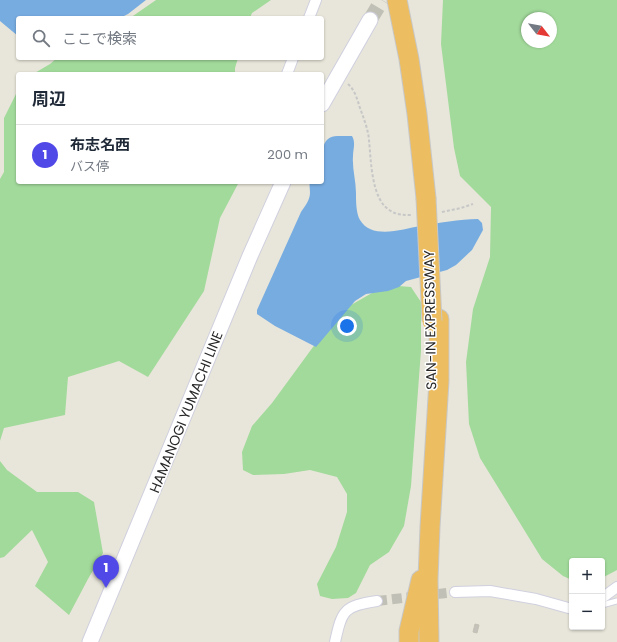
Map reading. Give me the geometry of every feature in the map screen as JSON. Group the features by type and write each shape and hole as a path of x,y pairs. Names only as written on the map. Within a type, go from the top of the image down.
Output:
{"highway":[{"name":"SAN-IN EXPRESSWAY","path":"397,0 434,202"},
{"name":"SAN-IN EXPRESSWAY","path":"404,0 416,57 434,202 436,320 439,381 430,527 420,642"},
{"name":"SAN-IN EXPRESSWAY","path":"425,579 430,642"},
{"path":"409,642 409,631 425,579"},
{"path":"425,579 440,620 440,642"}],"main road":[{"path":"324,100 370,20"},
{"name":"HAMANOGI YUMACHI LINE","path":"90,642 250,256 282,184"}],"street":[{"path":"310,16 316,0"},
{"path":"288,72 292,60"},
{"path":"605,596 617,587"},
{"path":"455,592 490,591 536,599 569,609"},
{"path":"336,642 339,624 345,612 357,604 377,601"}],"lane":[{"path":"605,605 617,601"}],"path":[{"path":"337,76 350,86 358,101 367,126 371,173 383,204 390,211 403,215 415,215"},
{"path":"434,202 461,208 473,204"}],"green space":[{"path":"156,0 271,0 252,13 251,16 133,16"},
{"path":"443,0 617,0 617,570 605,576 605,558 569,558 569,579 563,576 542,559 480,458 469,424 466,362 473,309 490,257 491,207 460,176 454,148 441,44"},
{"path":"55,60 237,60 235,72 36,72"},
{"path":"16,94 16,184 238,184 220,218 204,291 148,377 119,361 68,377 65,415 4,428 0,441 0,179 4,172 4,118"},
{"path":"386,285 411,287 421,302 421,350 411,486 404,526 389,552 370,565 356,593 348,598 332,599 320,596 317,584 336,547 347,512 347,494 337,477 310,470 284,474 253,475 243,470 242,452 252,426 272,403 313,347 344,309"},
{"path":"0,461 7,470 37,492 78,492 94,502 103,553 69,615 35,586 48,562 32,530 4,557 0,558"}],"water":[{"path":"0,0 146,0 124,16 16,16 16,34 0,21"},
{"path":"333,136 352,136 354,144 353,165 357,210 360,220 365,226 372,230 388,232 449,221 478,219 482,223 483,230 472,250 456,265 447,270 406,281 399,287 388,291 366,294 355,301 316,347 275,326 257,314 257,310 301,212 308,201 310,196 310,184 324,184 324,144 328,139"}],"building":[{"path":"475,624 479,625 477,633 473,632"}],"tunnel":[{"path":"370,20 382,0"},
{"path":"377,601 455,592"}],"place":[{"name":"布志名西","path":"106,588"}]}
